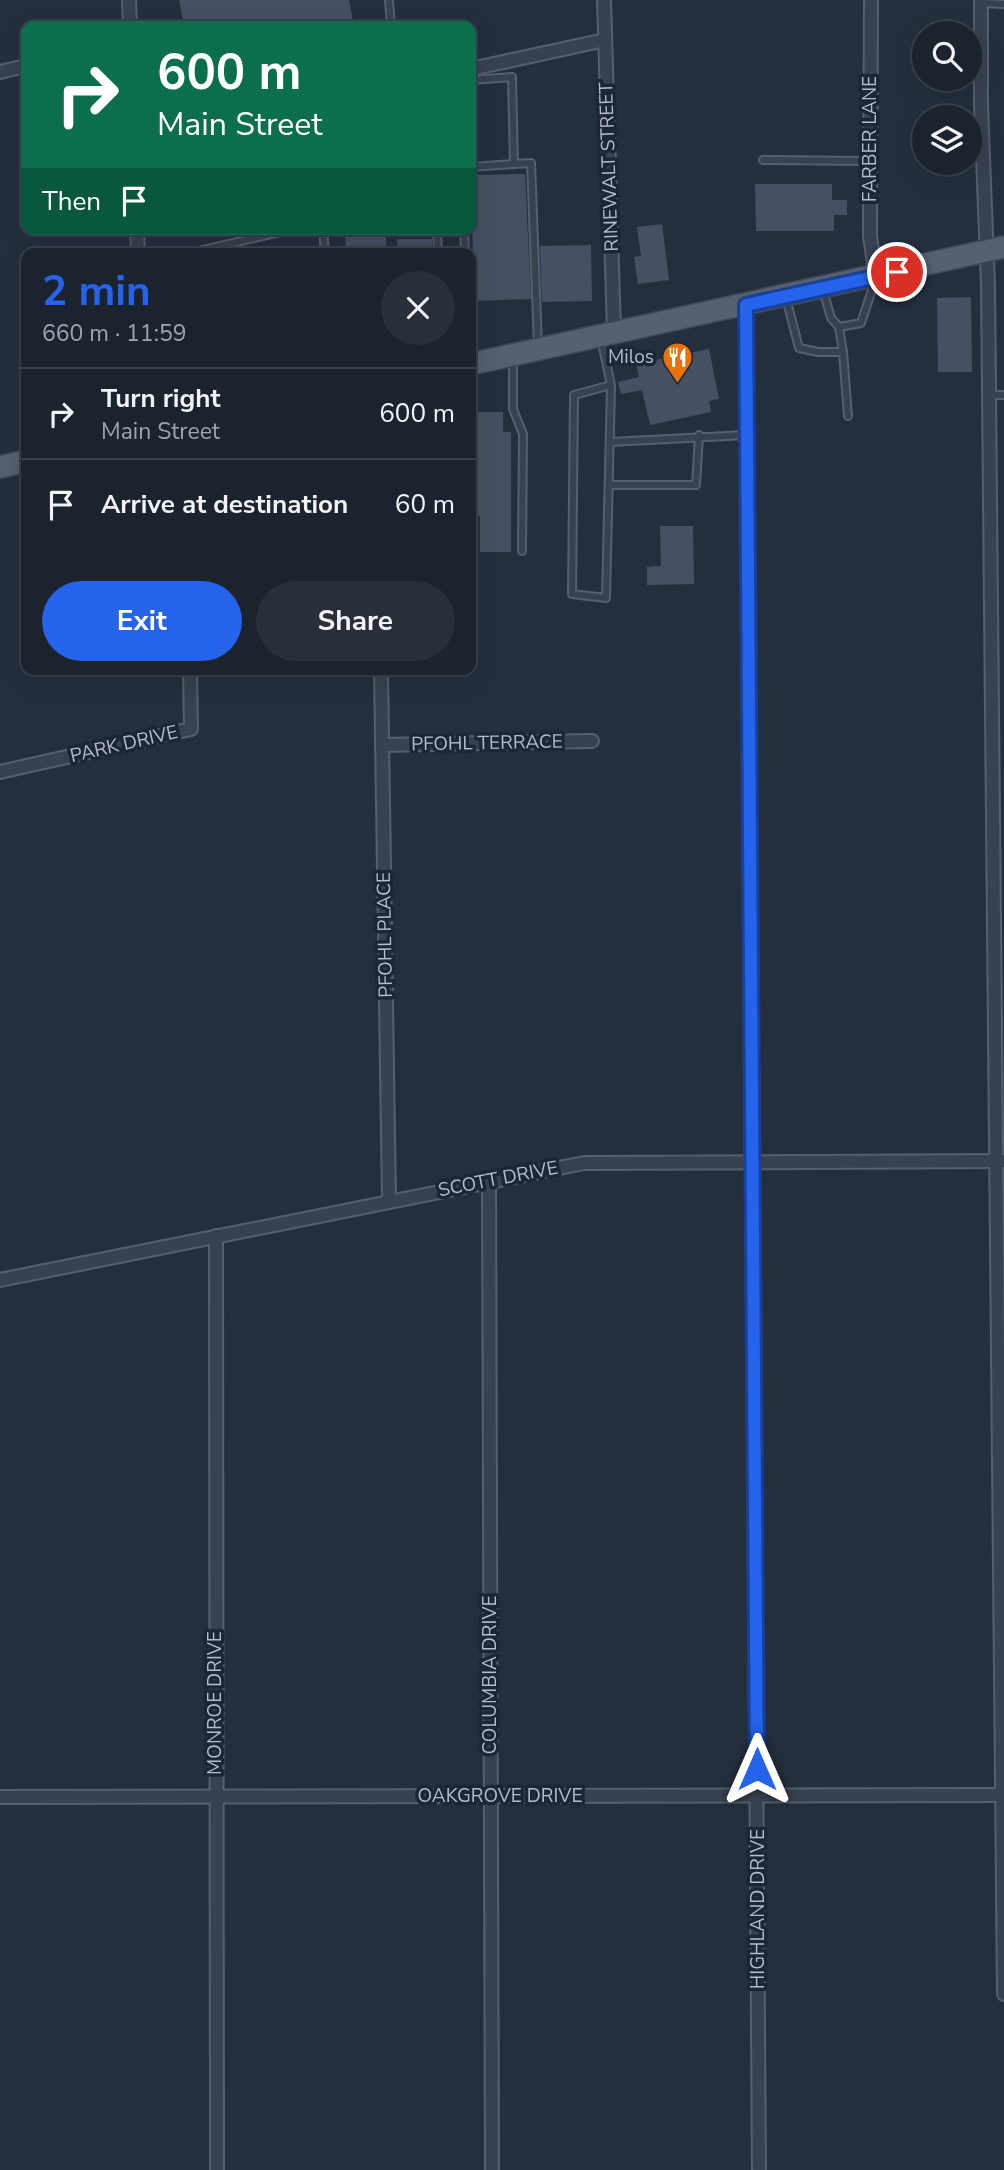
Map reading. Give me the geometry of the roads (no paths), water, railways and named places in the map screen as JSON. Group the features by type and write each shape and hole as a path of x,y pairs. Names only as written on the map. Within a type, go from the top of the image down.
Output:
{"main road":[{"path":"476,362 996,249"},
{"path":"0,467 21,462"}],"street":[{"path":"129,0 130,21"},
{"name":"RINEWALT STREET","path":"604,0 607,335"},
{"name":"FARBER LANE","path":"872,0 870,236 876,277"},
{"path":"981,2 981,106 996,249 989,395 1001,1161 1001,1795 1004,1994"},
{"path":"476,68 605,40"},
{"path":"0,72 21,67"},
{"name":"HIGHLAND DRIVE","path":"746,305 759,2170"},
{"name":"PARK DRIVE","path":"0,772 191,729 190,675"},
{"name":"PFOHL PLACE","path":"381,675 389,1200"},
{"name":"PFOHL TERRACE","path":"382,745 592,741"},
{"name":"SCOTT DRIVE","path":"0,1280 584,1163 1001,1161"},
{"name":"COLUMBIA DRIVE","path":"489,1181 492,2170"},
{"name":"MONROE DRIVE","path":"216,1236 217,2170"},
{"name":"OAKGROVE DRIVE","path":"0,1797 1001,1795"}],"lane":[{"path":"388,0 390,21"},
{"path":"981,2 1004,4"},
{"path":"476,80 512,77 514,164"},
{"path":"763,160 870,161"},
{"path":"476,167 531,163 538,349"},
{"path":"211,248 267,235"},
{"path":"839,327 861,323 876,277"},
{"path":"823,288 831,318 839,327 848,415"},
{"path":"785,296 799,348 818,352 843,352"},
{"path":"607,335 611,385 606,598 572,594 574,395 611,385"},
{"path":"513,355 513,409 523,434 522,551"},
{"path":"989,395 1004,395"},
{"path":"610,442 699,435 746,435"},
{"path":"609,485 696,485 699,435"}],"place":[{"name":"Milos","path":"677,384"}]}
